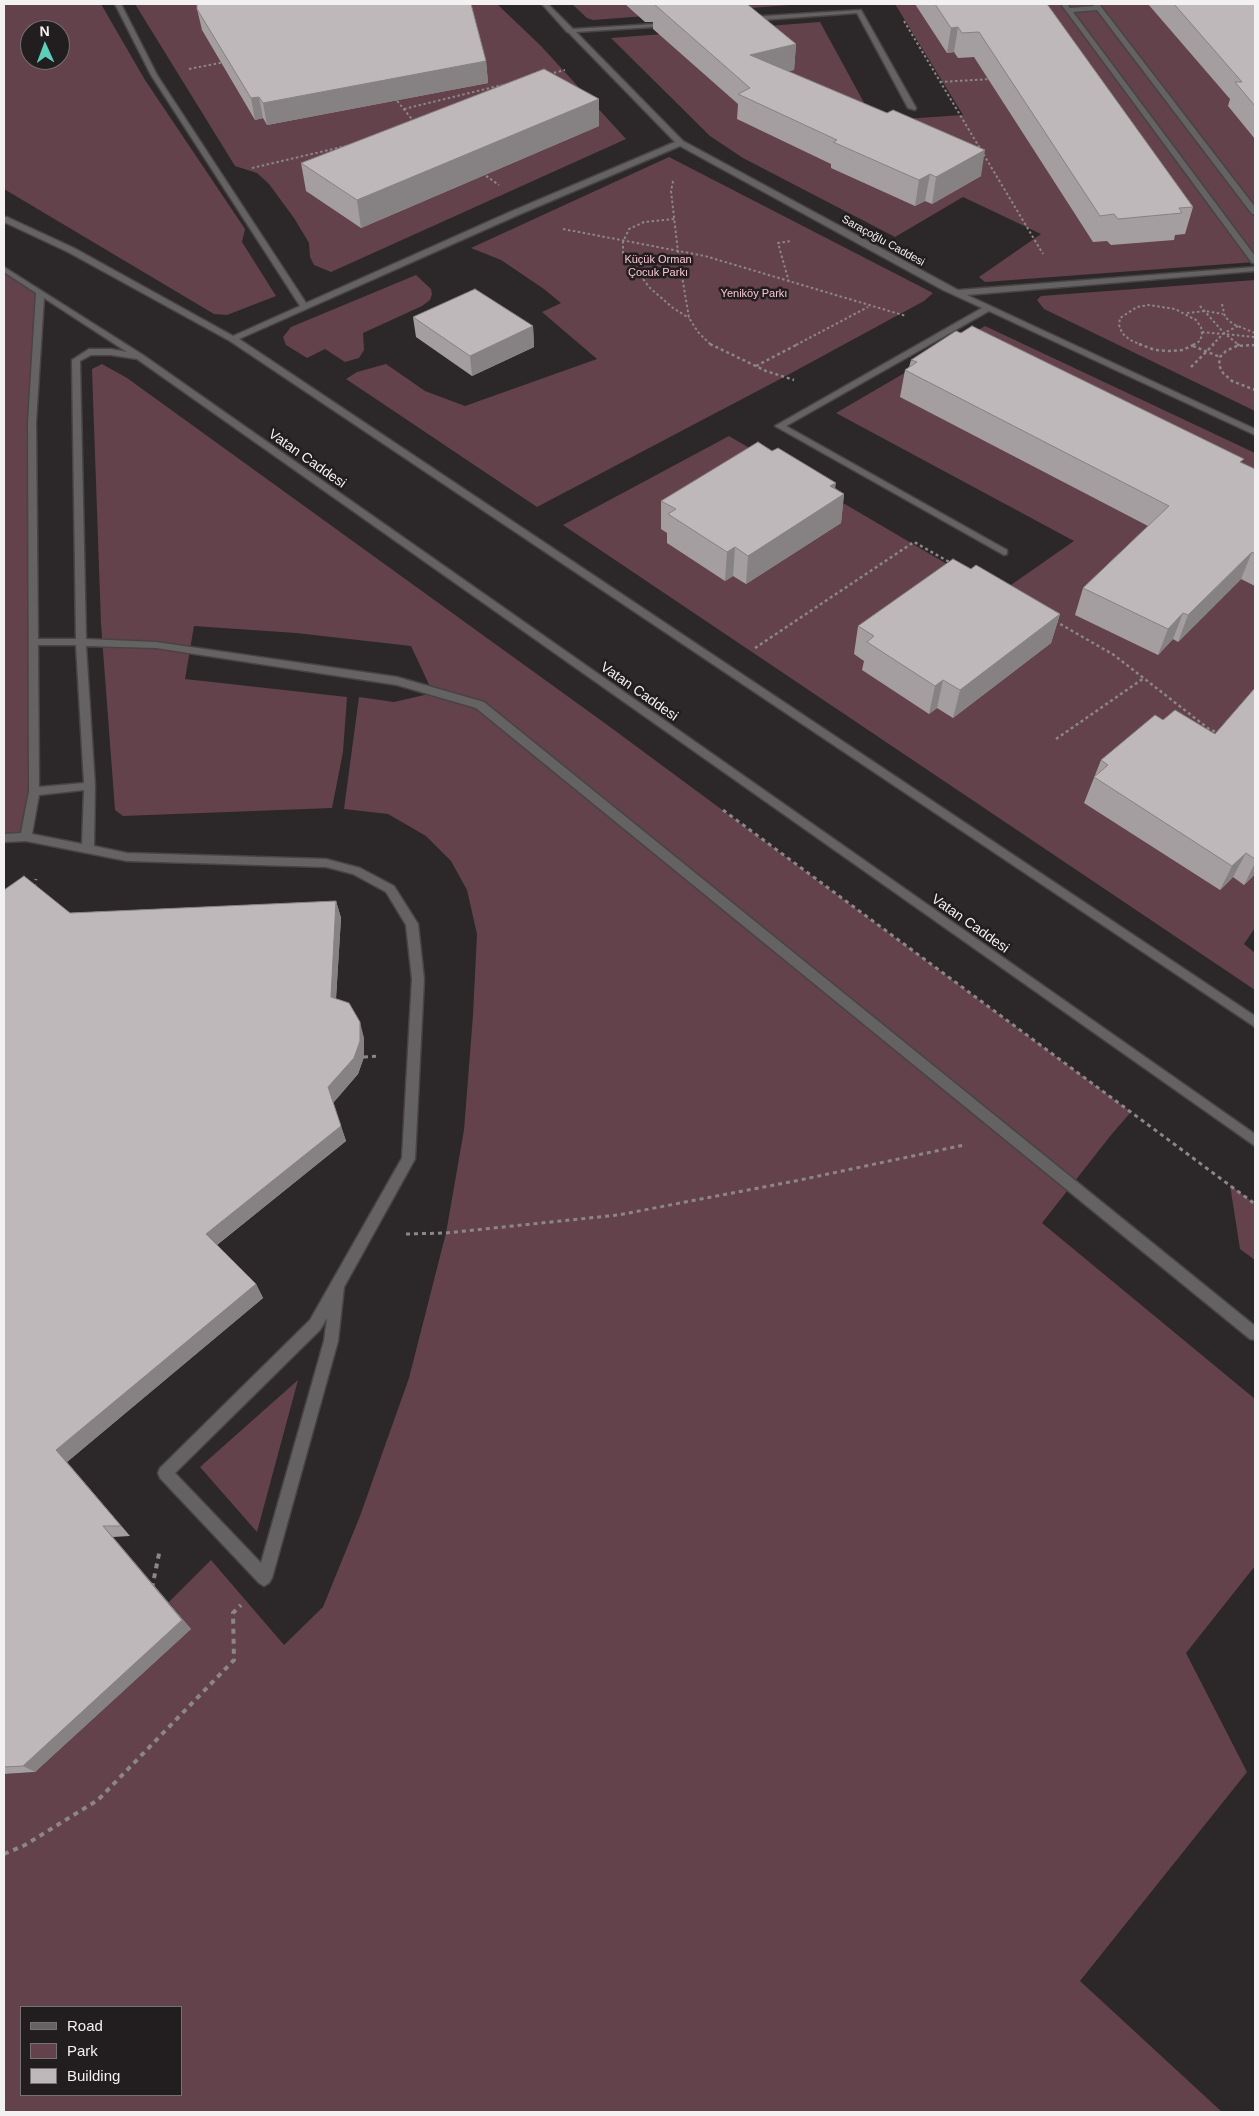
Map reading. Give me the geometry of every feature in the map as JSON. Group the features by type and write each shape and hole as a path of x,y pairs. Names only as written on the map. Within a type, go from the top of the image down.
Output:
{"street":[{"path":"118,4 154,75 304,306"},
{"name":"Saraçoğlu Caddesi","path":"545,4 569,31 680,143 956,293 1255,432"},
{"path":"1067,7 1097,6 1255,212"},
{"path":"1067,7 1255,261"},
{"path":"739,20 858,11 912,108"},
{"path":"569,31 679,24"},
{"path":"233,339 530,206 680,143"},
{"path":"4,219 70,250 233,339 1255,1022"},
{"name":"Vatan Caddesi","path":"4,269 140,357 1255,1141"},
{"path":"956,293 1255,269"},
{"path":"26,837 34,791 32,422 40,292"},
{"path":"988,308 779,426 1004,552"},
{"path":"88,848 90,786 81,642 76,360 89,352 111,352 140,357"},
{"path":"32,642 156,645 390,680 480,705 1255,1334"},
{"path":"34,791 90,786"},
{"path":"4,838 26,837 127,857 326,863 356,871 390,889 412,924 418,979 408,1159 315,1325 165,1473 264,1578 332,1341 338,1285"}],"path":[{"path":"903,20 1061,284"},
{"path":"154,75 232,61"},
{"path":"544,75 600,62"},
{"path":"940,82 998,78"},
{"path":"404,109 506,84"},
{"path":"391,93 420,129"},
{"path":"220,176 353,144"},
{"path":"694,151 680,163 675,173 671,191 678,252 689,318 698,332 711,345 784,377 837,393"},
{"path":"475,168 530,206"},
{"path":"515,213 563,229 622,242 705,256 789,283 950,328"},
{"path":"674,219 644,222 629,229 622,242 623,253 650,288 673,308 689,318"},
{"path":"789,283 778,243 819,238 827,223"},
{"path":"1223,302 1222,309 1224,314 1238,326 1255,332"},
{"path":"756,366 868,306"},
{"path":"1162,306 1187,314 1196,320 1202,332 1200,340 1193,346 1169,351 1148,348 1130,340 1122,333 1119,325 1120,318 1137,307 1162,306"},
{"path":"1187,314 1204,311 1224,314"},
{"path":"1168,391 1224,333 1238,326"},
{"path":"1202,332 1255,337"},
{"path":"1224,333 1240,346"},
{"path":"1255,345 1240,346 1226,351 1220,357 1219,365 1223,373 1232,381 1255,390"},
{"path":"1193,346 1220,357"},
{"path":"725,667 914,542 958,567"},
{"path":"1053,620 1114,654 1209,729 1224,736"},
{"path":"1056,739 1144,678"},
{"path":"718,806 1255,1204"},
{"path":"33,893 36,879"},
{"path":"366,1235 446,1233 618,1215 1012,1137"},
{"path":"151,1591 160,1549"},
{"path":"4,1854 25,1844 98,1800 234,1660 233,1613"}],"green space":[{"path":"4,4 101,4 145,80 245,229 242,242 276,296 227,315 214,314 4,189"},
{"path":"135,4 497,4 541,46 626,139 331,272 314,265 310,257 309,243 294,218 269,184 257,173 235,166"},
{"path":"572,4 803,4 593,20 587,18"},
{"path":"895,4 1255,4 1255,262 985,282 979,277 1041,234 963,197 895,237 743,158 710,136 611,38 820,22 874,121 963,115"},
{"path":"669,157 933,293 924,301 784,377 537,507 346,379 357,372 386,364 425,391 465,406 597,359 542,312 561,303 501,260 471,248"},
{"path":"4,269 40,292 32,422 34,791 26,837 4,838"},
{"path":"416,275 431,289 430,300 422,306 363,333 364,350 359,358 345,362 325,349 307,358 286,345 283,337 291,327"},
{"path":"1255,280 1255,411 1044,309 1037,300 1041,296"},
{"path":"985,326 1255,453 1255,928 1244,944 1255,953 1255,990 563,525 729,436 998,594 1074,541 836,413"},
{"path":"102,364 127,378 606,724 1131,1112 1042,1223 1255,1399 1255,1566 1186,1653 1247,1772 1080,1981 1222,2112 4,2112 4,1774 35,1772 191,1629 169,1602 211,1560 284,1645 323,1607 360,1516 409,1378 446,1233 464,1130 473,1015 477,934 467,890 451,861 426,836 388,814 344,809 359,697 394,702 433,693 411,646 296,633 194,626 185,679 347,697 343,752 332,808 123,816 115,810 101,624 92,369"},
{"path":"1230,1185 1255,1204 1255,1260 1240,1249"},
{"path":"298,1380 257,1532 200,1467"}],"building":[{"path":"197,4 471,4 486,61 263,103 259,97 251,98 197,9"},
{"path":"654,4 747,4 796,44 750,55 887,113 893,110 985,150 936,177 930,174 919,180 833,142 837,140 738,94 750,88"},
{"path":"935,4 1047,4 1193,207 1179,208 1182,213 1118,219 1114,214 1100,216 979,32 962,33 958,27 951,28"},
{"path":"1174,4 1255,4 1255,106 1235,82 1242,82"},
{"path":"544,69 599,99 357,200 301,163"},
{"path":"475,289 533,326 470,356 413,317"},
{"path":"972,326 1244,459 1240,462 1255,469 1255,554 1252,552 1188,615 1183,613 1168,629 1083,588 1169,506 905,370 917,362 911,360 956,331 961,333"},
{"path":"758,442 772,451 778,448 836,483 830,486 844,494 748,556 735,547 727,552 668,514 676,509 661,501"},
{"path":"953,559 971,569 976,565 1060,614 960,690 943,680 935,686 867,642 874,636 858,626"},
{"path":"1255,688 1255,859 1246,853 1232,866 1094,777 1108,765 1101,760 1155,715 1163,720 1175,710 1215,734"},
{"path":"24,876 70,913 336,901 331,997 349,1003 360,1022 360,1041 354,1058 328,1087 341,1126 206,1234 256,1284 56,1450 121,1526 103,1526 182,1620 23,1766 4,1767 4,890"}],"park label":[{"name":"Küçük Orman Çocuk Parkı","path":"658,266"},
{"name":"Yeniköy Parkı","path":"754,294"}]}
